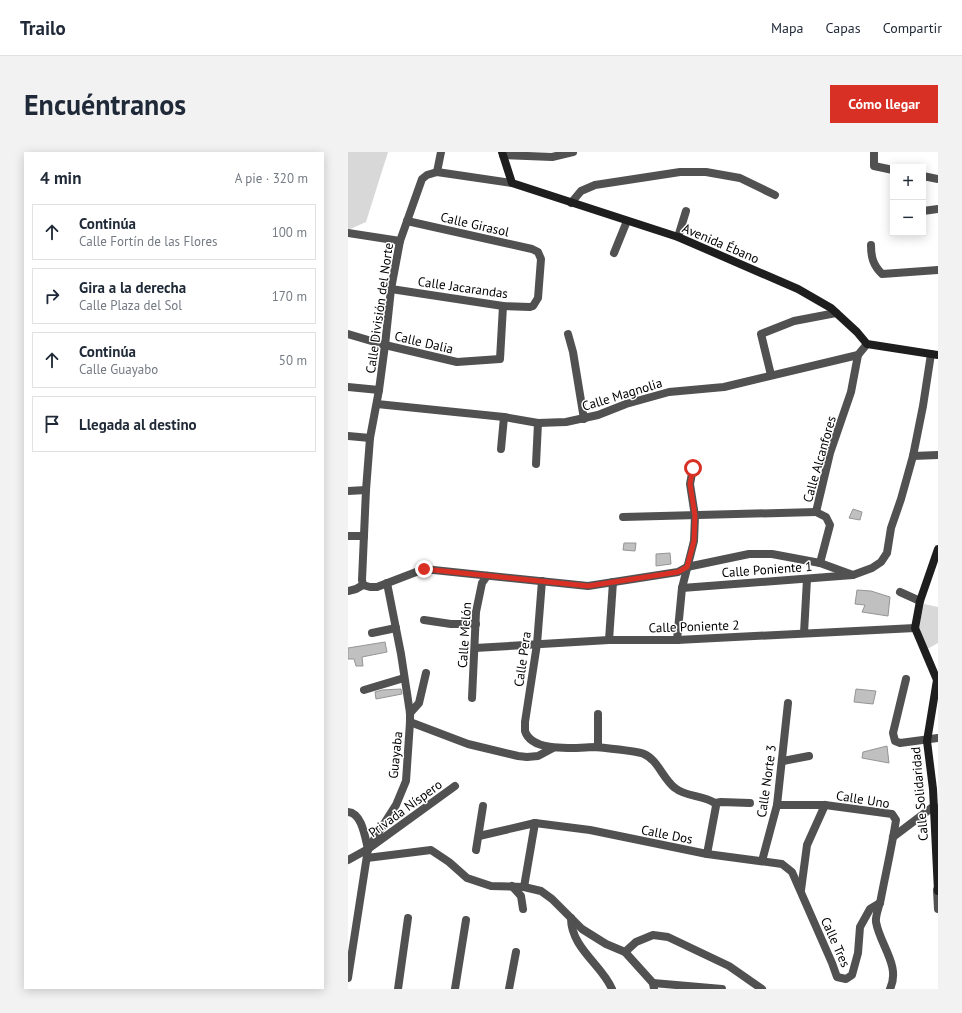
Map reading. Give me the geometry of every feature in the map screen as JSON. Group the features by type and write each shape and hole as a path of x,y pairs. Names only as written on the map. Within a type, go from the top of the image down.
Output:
{"street":[{"path":"441,152 437,172 512,183 502,153 552,155 573,152"},
{"path":"874,152 874,166 890,169"},
{"name":"Calle División del Norte","path":"363,585 366,490 370,438 379,390 391,289 400,241 422,179 427,175 437,172"},
{"path":"571,203 581,191 595,185 680,172 706,172 740,178 775,195"},
{"path":"926,177 938,179"},
{"name":"Avenida Ébano","path":"512,183 678,237 798,289 831,308 857,332 867,344"},
{"path":"926,211 938,209"},
{"path":"678,237 686,211"},
{"name":"Calle Girasol","path":"407,221 532,249 538,252 541,259 538,298 533,306"},
{"path":"614,252 627,221"},
{"path":"348,233 400,241"},
{"path":"871,244 871,257 875,268 882,274 938,270"},
{"name":"Calle Jacarandas","path":"391,289 503,306 533,306"},
{"name":"Calle Dalia","path":"385,345 457,362 500,359 503,306"},
{"path":"771,375 761,334 794,321 836,313"},
{"path":"348,334 385,345"},
{"path":"568,334 573,352 584,419"},
{"path":"858,355 867,344 935,354"},
{"name":"Calle Poniente 1","path":"682,588 853,575 872,568 881,562 887,553 892,528 913,456 935,354"},
{"name":"Calle Magnolia","path":"377,404 504,417 538,423 566,422 598,415 626,404 669,392 724,387 858,355"},
{"name":"Calle Alcanfores","path":"820,563 830,525 826,518 816,512 830,453 851,392 858,355"},
{"path":"348,387 379,390"},
{"path":"501,449 504,417"},
{"path":"536,464 538,423"},
{"path":"348,436 370,438"},
{"path":"913,456 938,455"},
{"path":"677,640 682,588 694,541 695,516 690,484 693,468"},
{"path":"348,490 366,490"},
{"path":"623,517 816,512"},
{"path":"348,536 364,536"},
{"path":"915,628 920,601 938,549"},
{"path":"348,591 363,585 377,587 424,569 588,586 678,572 687,567 749,554 772,554 820,563 853,575"},
{"name":"Calle Melón","path":"472,698 479,592 482,583 487,576"},
{"path":"804,633 807,579"},
{"name":"Calle Pera","path":"542,581 537,644 526,722 526,732 531,739 540,744 553,748"},
{"path":"609,640 613,582"},
{"name":"Guayaba","path":"368,849 396,806 406,781 410,713 401,654 387,583"},
{"path":"900,592 920,601"},
{"path":"424,620 451,624 476,624"},
{"path":"372,633 396,628"},
{"name":"Calle Poniente 2","path":"475,648 609,640 677,640 915,628"},
{"name":"Calle Solidaridad","path":"915,628 938,680 927,741 936,787 934,806 936,822 938,891"},
{"path":"410,713 419,703 426,673"},
{"path":"364,690 404,678"},
{"path":"906,679 893,733 895,741 900,743 927,741 938,738"},
{"name":"Calle Norte 3","path":"762,861 777,805 783,761 788,704"},
{"path":"598,714 598,747"},
{"path":"410,722 468,744 527,758 538,756 553,748 598,747 644,754 652,759 675,788 715,803 750,803"},
{"path":"783,761 809,756"},
{"name":"Privada Níspero","path":"348,860 368,849 455,786"},
{"path":"707,854 716,806 715,803"},
{"name":"Calle Uno","path":"777,805 824,806 892,814 896,820 893,837"},
{"path":"476,850 483,806"},
{"path":"800,891 807,845 824,806"},
{"path":"890,989 894,973 890,958 881,940 876,921 893,837 934,806"},
{"path":"348,812 354,813 359,818 368,849 348,978"},
{"path":"524,887 535,824"},
{"name":"Calle Dos","path":"478,836 535,824 590,830 707,854 782,864 792,872"},
{"path":"367,858 432,850 449,862 467,878 491,886 524,887 541,891 552,899 582,929 606,944 625,952 654,986 718,989"},
{"name":"Calle Tres","path":"792,872 837,977 846,979 852,975 858,953 860,927 870,909 880,903"},
{"path":"512,886 521,896 523,909"},
{"path":"938,891 938,909"},
{"path":"398,989 408,918"},
{"path":"571,918 573,933 589,959 601,972 612,989"},
{"path":"455,989 466,920"},
{"path":"625,952 636,942 653,935 668,936 729,966 762,989"},
{"path":"509,989 516,952"}],"shaded area":[{"path":"348,152 388,152 366,222 348,230"},
{"path":"924,604 938,607 938,643 922,652 916,638"}],"building":[{"path":"853,509 862,512 860,520 849,518"},
{"path":"624,543 636,543 635,551 623,550"},
{"path":"670,553 671,564 656,566 656,554"},
{"path":"857,590 871,591 890,597 888,616 862,612 865,605 855,604"},
{"path":"385,642 387,652 362,657 363,666 356,666 354,659 348,659 348,648"},
{"path":"401,689 402,694 376,699 375,692"},
{"path":"856,689 876,691 873,704 854,702"},
{"path":"887,746 889,763 862,758 863,752"}],"route":[{"path":"424,569 588,586 678,572 687,567 694,541 695,516 690,484 693,468"}]}
